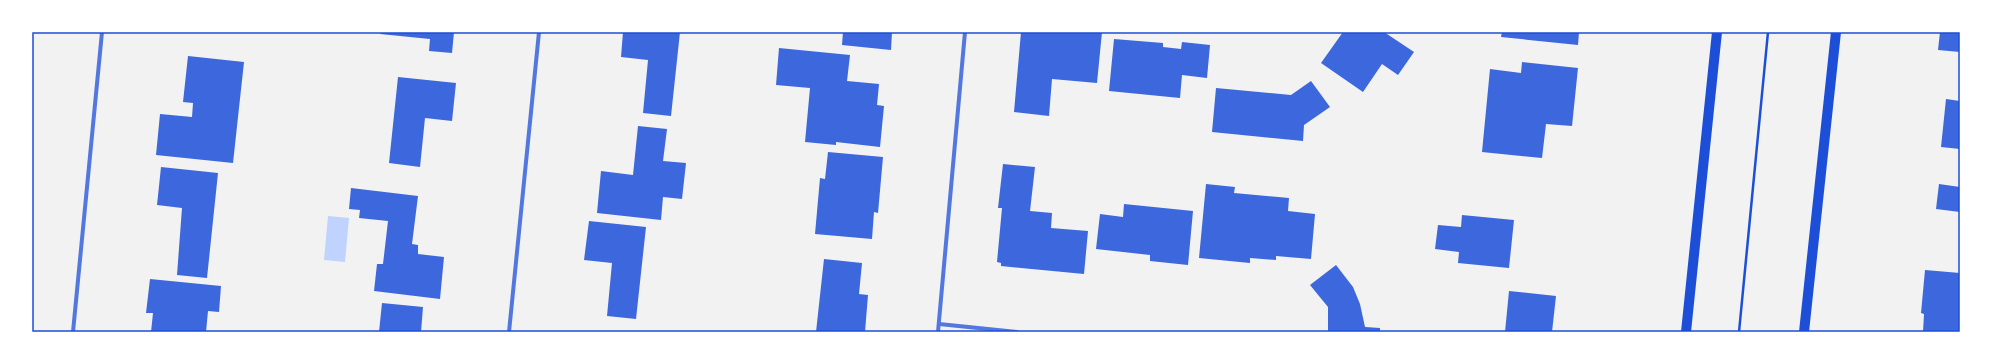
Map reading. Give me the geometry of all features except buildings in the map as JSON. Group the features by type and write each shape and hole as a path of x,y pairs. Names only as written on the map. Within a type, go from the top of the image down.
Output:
{"main road":[{"path":"1686,332 1717,32"},
{"path":"1804,332 1836,32"}],"street":[{"path":"73,332 102,32"},
{"path":"508,332 539,32"},
{"path":"938,332 965,32"},
{"path":"939,324 1017,332"}],"path":[{"path":"1739,332 1768,32"}],"water":[{"path":"328,216 349,218 345,262 324,260"}]}
